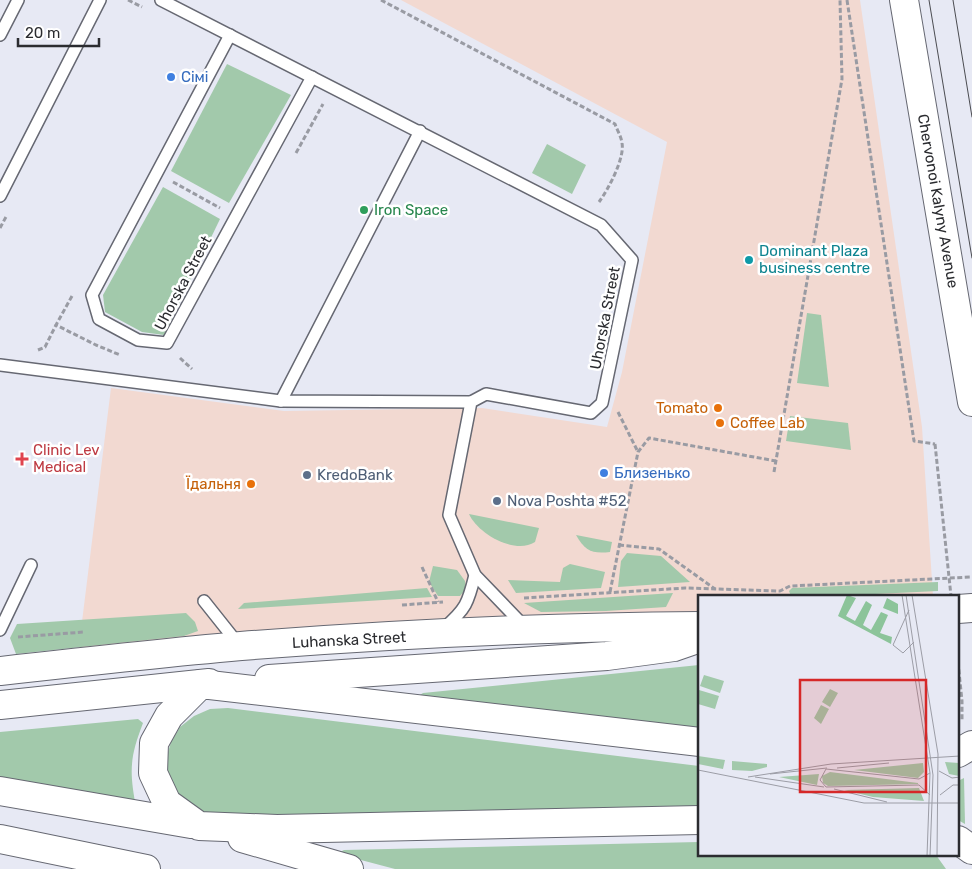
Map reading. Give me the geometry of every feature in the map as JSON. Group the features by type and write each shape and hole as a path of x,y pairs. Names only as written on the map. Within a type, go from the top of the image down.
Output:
{"main road":[{"name":"Chervonoi Kalyny Avenue","path":"904,0 972,402"},
{"name":"Luhanska Street","path":"0,670 240,646 528,630 698,626"},
{"path":"0,705 201,684 607,656 674,646 698,639"},
{"path":"201,684 698,742"},
{"path":"201,684 169,716 154,743 153,773 167,803 199,826 276,829 698,820"},
{"path":"960,749 967,735"},
{"path":"0,790 199,826 349,869"},
{"path":"0,839 146,869"},
{"path":"960,841 972,850"}],"lane":[{"path":"0,35 18,0"},
{"path":"0,196 100,0"},
{"name":"Uhorska Street","path":"0,365 281,401 472,402 486,394 591,413 602,404 632,260 601,225 161,0"},
{"name":"Uhorska Street","path":"230,35 92,295 99,319 138,340 167,343 312,76"},
{"path":"281,401 420,131"},
{"path":"472,402 449,515 475,575 528,630"},
{"path":"0,630 31,565"},
{"path":"435,635 457,617 468,601 475,575"},
{"path":"204,600 240,646"}],"path":[{"path":"381,0 615,124 623,145 618,166"},
{"path":"774,472 842,79 840,0"},
{"path":"847,0 914,441 936,444 951,595"},
{"path":"156,173 236,217"},
{"path":"45,347 56,325"},
{"path":"606,389 638,452"},
{"path":"610,592 638,452 650,438 776,461"},
{"path":"619,545 659,549 716,589 780,591 790,586 972,577"},
{"path":"422,567 438,602"},
{"path":"960,682 967,735"}],"shaded area":[{"path":"401,0 860,0 922,427 933,595 698,595 698,611 78,654 111,388 284,411 482,408 607,427 622,372 667,142"}],"green space":[{"path":"227,64 291,95 229,203 171,171"},
{"path":"547,144 586,165 572,194 532,173"},
{"path":"163,187 220,219 164,335 142,332 105,312 103,295"},
{"path":"807,313 821,315 829,387 797,383"},
{"path":"790,416 848,423 851,450 786,441"},
{"path":"469,514 539,528 535,542 518,546 498,540 480,529"},
{"path":"576,535 612,542 610,552 594,552 586,548"},
{"path":"627,553 661,556 690,582 618,587 621,561"},
{"path":"570,564 605,572 601,588 516,593 508,580 560,582 563,568"},
{"path":"433,566 457,570 465,581 466,589 460,596 438,596 429,582"},
{"path":"938,582 938,591 855,595 791,595 789,591 792,588"},
{"path":"427,588 432,597 238,609 244,603"},
{"path":"673,593 666,607 606,611 541,612 524,603"},
{"path":"186,613 195,622 198,631 184,636 16,654 10,638 17,624"},
{"path":"698,665 698,731 422,698 420,695 423,693"},
{"path":"228,708 698,766 698,808 218,820 185,807 168,777 166,759 171,742 180,727 194,716 210,709"},
{"path":"138,719 143,723 135,745 132,764 132,783 136,807 0,784 0,732"},
{"path":"964,778 965,824 960,821 960,780"},
{"path":"698,842 698,856 937,856 946,869 395,869 342,855 340,852 344,850"}],"tram line":[{"path":"929,0 972,258"},
{"path":"953,0 972,117"}],"place":[{"name":"Сімі","path":"171,77"},
{"name":"Iron Space","path":"364,210"},
{"name":"Dominant Plaza business centre","path":"749,260"},
{"name":"Tomato","path":"718,408"},
{"name":"Coffee Lab","path":"720,423"},
{"name":"Clinic Lev Medical","path":"22,459"},
{"name":"Близенько","path":"604,473"},
{"name":"KredoBank","path":"307,475"},
{"name":"Їдальня","path":"251,484"},
{"name":"Nova Poshta #52","path":"497,501"}]}
